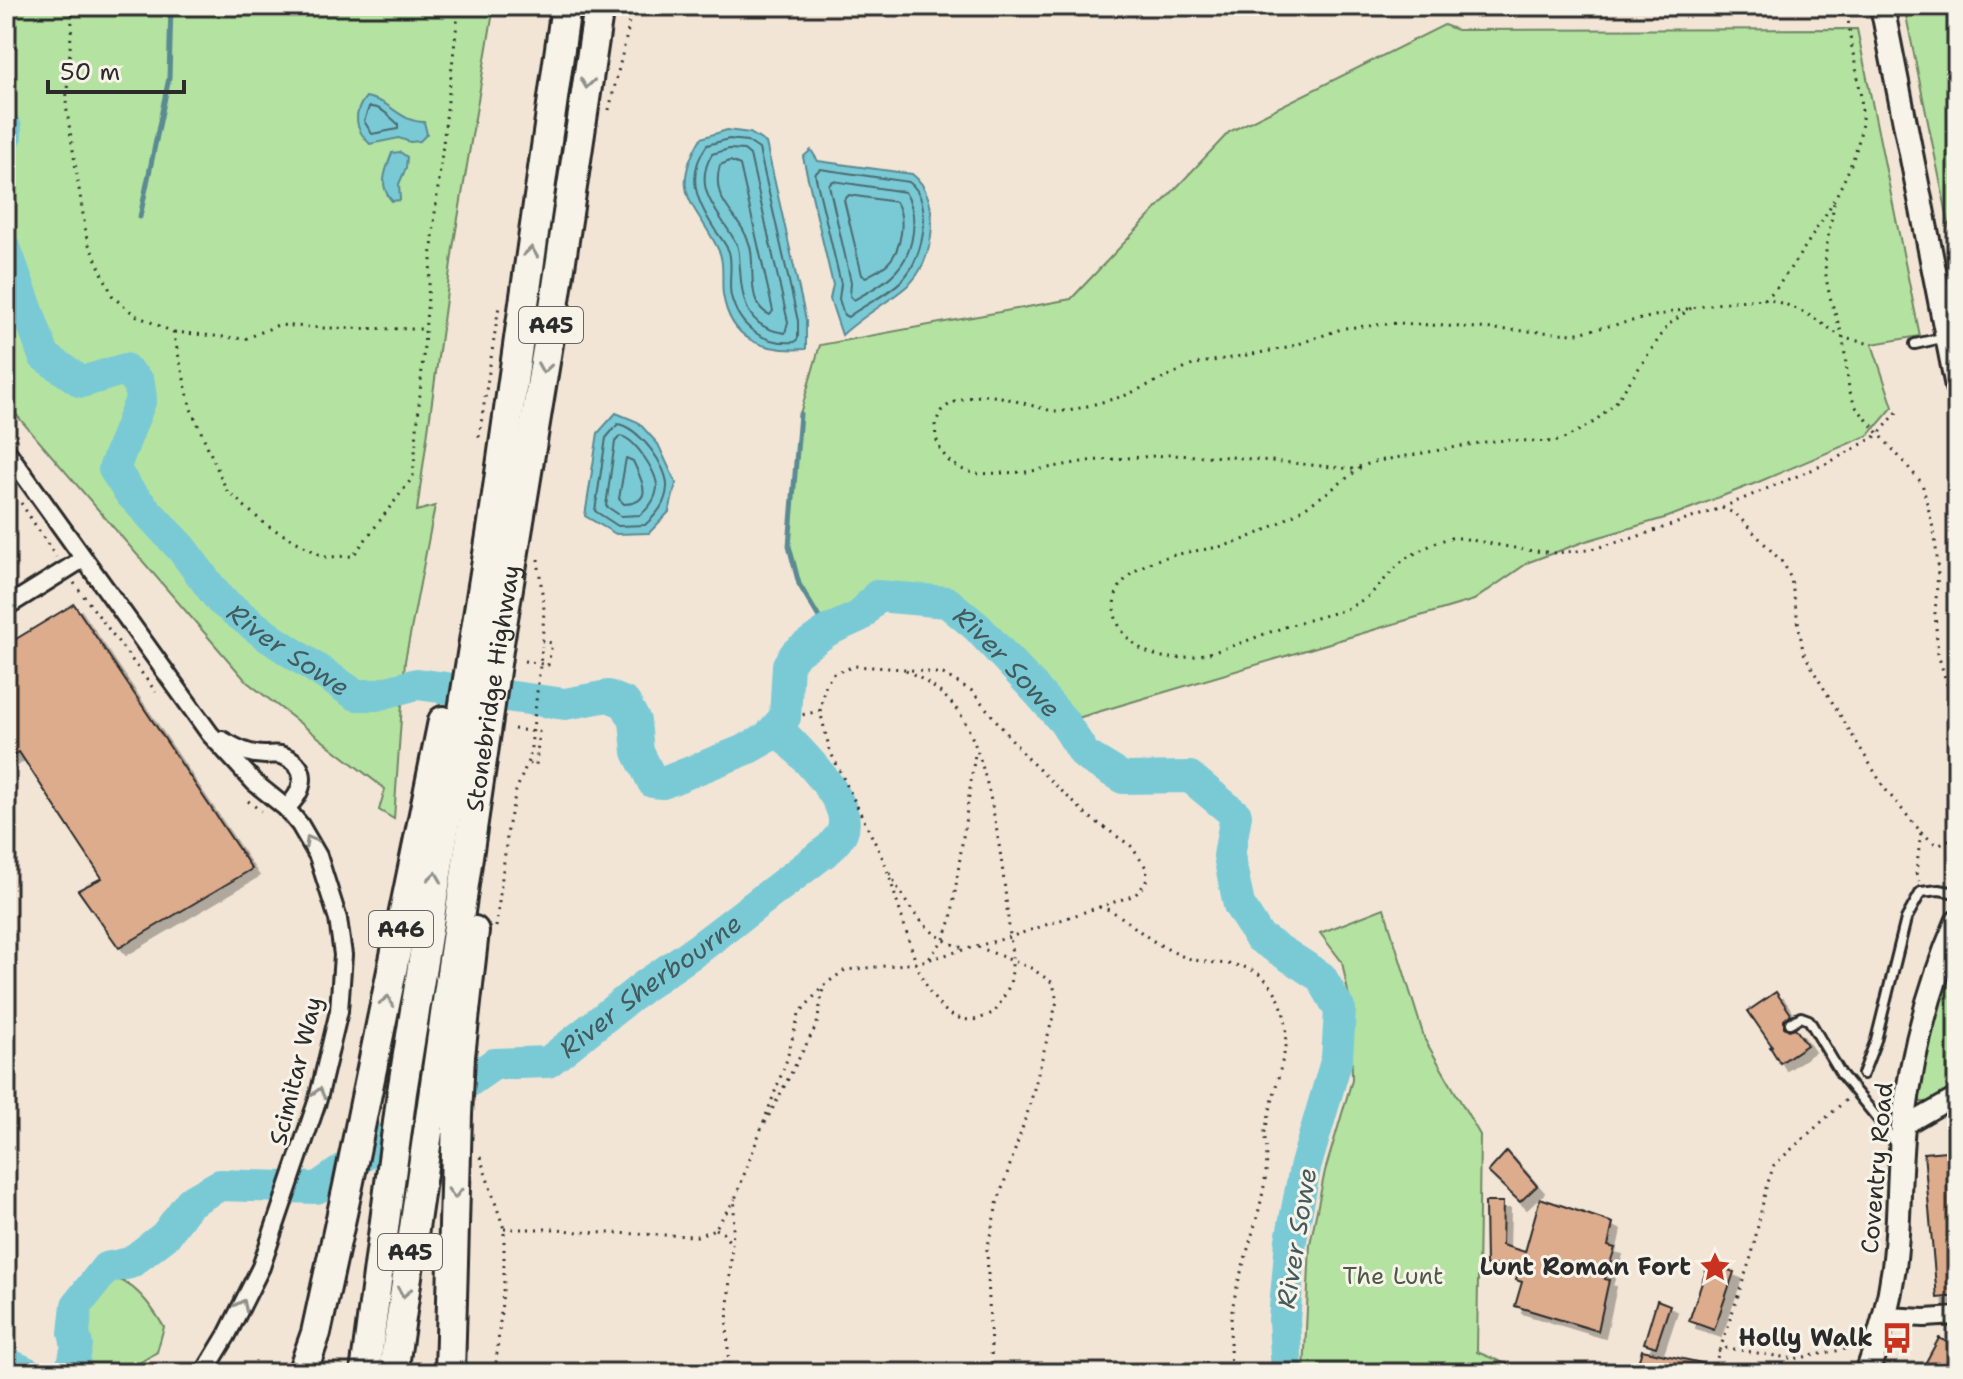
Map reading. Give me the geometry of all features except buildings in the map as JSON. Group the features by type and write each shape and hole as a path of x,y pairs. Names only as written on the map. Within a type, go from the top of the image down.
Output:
{"highway":[{"name":"Stonebridge Highway","path":"393,1373 427,1131 448,1062 480,731 476,648 566,6"},
{"name":"Stonebridge Highway","path":"476,648 554,307 599,6"},
{"name":"A46","path":"302,1373 316,1333 388,996 480,731 476,648"},
{"name":"Stonebridge Highway","path":"365,1373 402,1092 438,859 480,731"},
{"path":"448,1062 457,1115 450,1373"}],"street":[{"path":"1882,6 1957,387"},
{"name":"Scimitar Way","path":"6,450 210,734 255,783 286,808 300,825 318,856 338,919 343,955 339,1011 318,1099 261,1267 204,1373"},
{"path":"6,607 83,559"},
{"name":"Scimitar Way","path":"210,734 240,751 278,754 292,760 303,785 286,808"},
{"name":"Coventry Road","path":"1867,1373 1886,1316 1894,1265 1903,1127 1912,1070 1942,957 1957,922"},
{"path":"1903,1127 1957,1096"},
{"path":"1886,1316 1957,1316"}],"lane":[{"path":"1915,344 1947,337"},
{"path":"1863,1074 1876,1040 1912,905 1921,892 1939,890 1957,893"},
{"path":"1790,1023 1801,1017 1809,1020 1854,1091 1883,1125 1901,1153"}],"path":[{"path":"73,6 66,105 87,240 113,297 135,315 173,332 245,339 278,325 423,329"},
{"path":"173,332 191,409 227,491 266,525 324,557 353,556 413,477 423,329 459,6"},
{"path":"1765,299 1776,289 1835,201 1847,176 1862,128 1848,6"},
{"path":"1835,201 1826,275 1843,338 1852,397 1855,406 1878,435 1922,483 1935,536 1938,654 1957,718"},
{"path":"1361,468 1341,470 1231,457 1169,455 1100,460 1026,472 976,474 949,461 936,438 935,424 941,411 951,403 968,398 1001,397 1052,411 1069,411 1124,396 1195,364 1287,348 1344,328 1372,324 1412,323 1573,334 1691,308 1765,299 1808,313 1843,338 1872,344"},
{"path":"1691,308 1668,325 1616,402 1594,422 1566,438 1554,442 1485,442 1378,461 1361,468 1315,500 1244,540 1171,555 1153,561 1129,576 1120,587 1116,600 1115,611 1122,633 1150,654 1173,658 1205,653 1349,608 1369,596 1404,559 1449,538 1556,553 1588,550 1633,538 1721,508 1828,463 1878,435 1898,411"},
{"path":"14,493 64,571 159,695"},
{"path":"1721,508 1736,514 1784,564 1791,579 1803,651 1885,789 1934,843 1940,845 1950,839 1957,825"},
{"path":"524,661 548,665 552,643 542,641"},
{"path":"496,929 508,828 516,791 530,756 542,647"},
{"path":"504,1229 697,1236 715,1229 735,1199 786,1062 799,1014 823,986 845,970 916,963 1010,937 1135,895 1146,883 1147,869 1131,846 1088,816 1037,768 972,691 943,674 904,669 855,666 832,674 824,689 820,711 830,751 904,900 925,926 966,949"},
{"path":"885,863 916,963 933,1000 951,1015 972,1021 995,1012 1011,983 1012,960 1003,870 983,771 963,719 938,688 904,669"},
{"path":"1947,689 1957,686"},
{"path":"797,716 820,711"},
{"path":"480,731 539,732 536,765 528,764"},
{"path":"927,960 944,939 951,920 975,751"},
{"path":"247,800 259,811 268,814"},
{"path":"1916,873 1921,832"},
{"path":"1098,906 1107,908 1158,944 1187,958 1247,968 1262,976 1276,993 1285,1018 1286,1046 1264,1135 1268,1148 1262,1193 1253,1237 1232,1307 1231,1373"},
{"path":"976,947 1031,968 1053,983 1057,1001 1029,1108 997,1204 987,1250 992,1373"},
{"path":"757,1141 817,1024 823,986"},
{"path":"1712,1373 1752,1254 1774,1165 1837,1110 1854,1091"},
{"path":"479,1157 504,1229 504,1281 495,1373"},
{"path":"729,1373 727,1323 735,1199"},
{"path":"715,1229 723,1233 732,1245"},
{"path":"1718,1352 1727,1348 1804,1359 1852,1348"}],"green space":[{"path":"6,6 494,6 453,248 417,511 435,506 405,661 394,819 379,810 385,789 247,682 6,403"},
{"path":"1904,6 1957,6 1957,263"},
{"path":"1444,25 1457,30 1857,29 1920,336 1872,344 1893,407 1869,435 1668,517 1586,541 1529,562 1474,600 1064,722 977,627 947,602 877,596 860,616 827,631 799,584 789,546 800,414 820,345 1071,299 1229,132"},
{"name":"The Lunt","path":"1384,908 1425,1040 1480,1135 1477,1352 1528,1373 1304,1373 1310,1244 1325,1171 1352,1080 1351,1007 1342,962 1320,933"},
{"path":"1957,949 1957,1088 1933,1101 1918,1101 1948,969"},
{"path":"108,1277 134,1288 159,1319 164,1327 157,1352 123,1373 80,1373 87,1358 83,1334 86,1315"}],"water":[{"path":"366,97 408,118 424,122 427,134 420,141 410,142 399,138 370,144 361,133 357,121"},
{"path":"727,130 750,133 766,143 806,320 806,349 776,348 751,340 733,323 727,310 721,256 689,198 686,173 701,138"},
{"path":"811,150 818,161 912,174 922,184 931,213 929,247 917,276 842,335 830,299 833,285 803,157"},
{"path":"400,152 407,157 406,168 399,184 400,200 392,201 385,189 384,178 392,153"},
{"path":"616,413 638,422 658,444 676,483 669,512 649,533 616,534 585,516 598,433"}],"waterway":[{"path":"140,217 169,78 171,6"},
{"name":"River Sowe","path":"6,128 6,136"},
{"name":"River Sowe","path":"6,250 44,356 82,382 125,369 139,383 141,399 114,469 130,493 182,549 220,600 270,638 356,695 376,695 417,684 565,704 608,696 625,703 635,721 638,752 653,782 663,783 747,749 768,737 785,717 788,665 796,653 827,631 860,616 877,596 947,602 977,627 1036,690 1064,722 1085,755 1123,778 1190,777 1236,815 1229,856 1239,905 1259,937 1321,977 1340,1010 1337,1058 1305,1168 1291,1240 1284,1320 1287,1373"},
{"path":"800,414 789,546 799,584 827,631"},
{"name":"River Sherbourne","path":"67,1373 73,1364 77,1345 74,1333 77,1305 106,1268 130,1263 165,1236 190,1202 220,1185 317,1188 494,1064 548,1062 644,986 698,949 830,848 842,832 844,820 840,806 822,776 777,728"},
{"name":"River Sherbourne","path":"6,1363 28,1373"},
{"name":"River Sherbourne","path":"11,1373 14,1366"}],"place":[{"name":"Lunt Roman Fort","path":"1715,1267"},
{"name":"Holly Walk","path":"1897,1338"}]}
